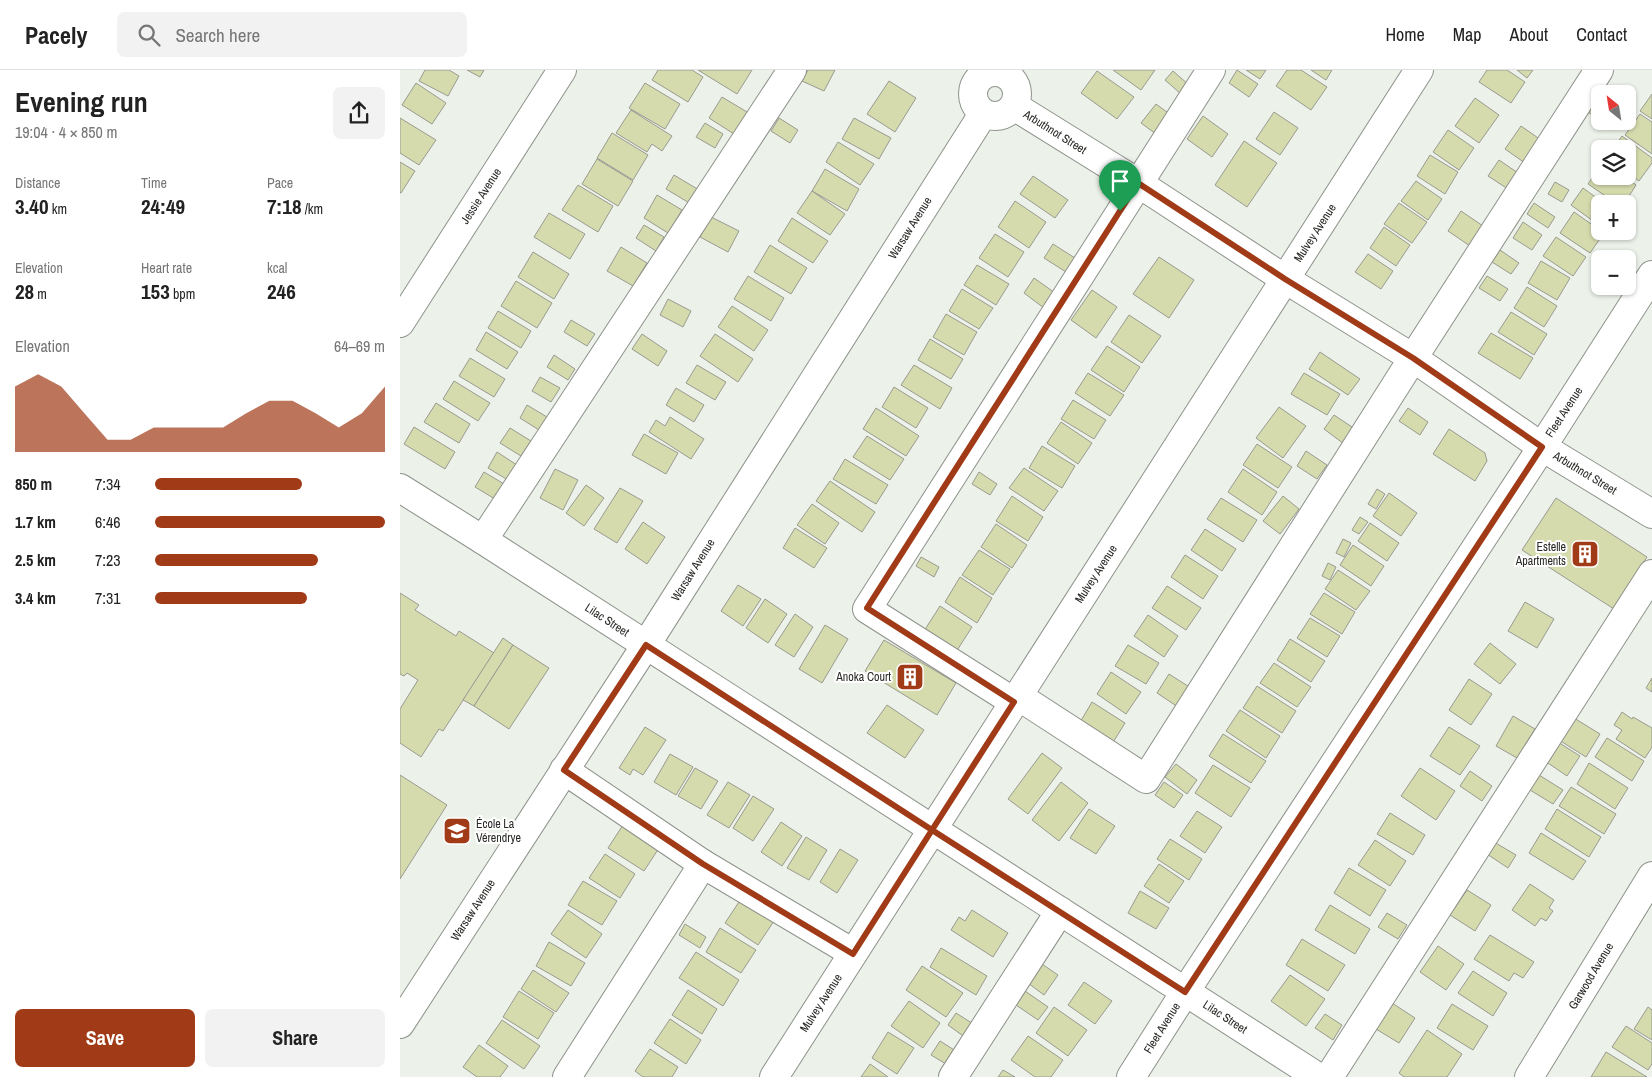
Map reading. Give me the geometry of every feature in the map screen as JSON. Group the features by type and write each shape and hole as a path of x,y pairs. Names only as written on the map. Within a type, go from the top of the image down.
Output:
{"street":[{"name":"Jessie Avenue","path":"400,323 562,70"},
{"path":"482,540 792,70"},
{"path":"1211,70 867,608 1146,779 1413,358 1599,70"},
{"name":"Mulvey Avenue","path":"774,1077 1419,70"},
{"path":"1001,72 1009,73 1017,92 1014,106 1003,115 996,117 983,114 974,102 973,88 967,76 1001,72"},
{"name":"Arbuthnot Street","path":"1014,106 1138,183 1285,279 1413,358 1542,447 1652,514"},
{"name":"Warsaw Avenue","path":"400,1024 646,645 983,114"},
{"name":"Fleet Avenue","path":"1131,1077 1652,275"},
{"name":"Lilac Street","path":"400,488 1318,1077"},
{"path":"1330,1077 1652,574"},
{"path":"564,770 703,864 853,954"},
{"path":"567,1077 703,864"},
{"name":"Garwood Avenue","path":"1529,1077 1652,876"},
{"path":"953,1077 1060,911"}],"building":[{"path":"425,70 449,70 459,76 448,96 419,81"},
{"path":"467,70 484,70 480,77"},
{"path":"658,70 692,70 703,77 688,102 652,80"},
{"path":"698,70 752,70 737,94"},
{"path":"808,70 835,70 824,91 802,81"},
{"path":"1113,70 1155,70 1141,90"},
{"path":"1237,70 1258,84 1249,97 1229,83"},
{"path":"1246,70 1266,70 1260,79"},
{"path":"1287,70 1301,70 1327,87 1311,110 1276,86"},
{"path":"1311,70 1332,70 1326,80"},
{"path":"1487,70 1507,70 1525,82 1511,103 1479,82"},
{"path":"1517,70 1533,70 1527,78"},
{"path":"1097,71 1134,97 1117,119 1081,93"},
{"path":"1173,71 1189,85 1181,94 1165,80"},
{"path":"889,81 916,98 895,132 867,114"},
{"path":"416,83 446,103 432,124 402,105"},
{"path":"645,83 680,104 665,129 629,108"},
{"path":"1652,94 1652,119 1640,111"},
{"path":"722,97 747,112 734,134 709,118"},
{"path":"1475,98 1499,115 1479,143 1455,126"},
{"path":"1156,104 1175,118 1160,137 1141,123"},
{"path":"631,110 672,136 662,151 652,144 647,152 616,133"},
{"path":"1274,112 1298,128 1280,155 1256,139"},
{"path":"1640,114 1652,122 1652,154 1636,143 1636,140 1632,140 1625,135 1629,130 1636,130 1636,120"},
{"path":"1203,116 1228,134 1212,157 1187,139"},
{"path":"400,118 436,140 419,165 400,153"},
{"path":"779,118 798,130 790,143 771,131"},
{"path":"854,118 891,138 879,159 842,139"},
{"path":"705,123 723,134 715,148 696,137"},
{"path":"1521,126 1541,140 1525,163 1505,149"},
{"path":"1448,130 1474,148 1459,170 1433,152"},
{"path":"612,133 648,155 633,180 597,158"},
{"path":"1622,136 1627,140 1619,140"},
{"path":"1244,141 1277,163 1247,207 1215,185"},
{"path":"838,142 874,164 860,185 826,162"},
{"path":"1636,146 1652,158 1652,163 1639,181 1636,179"},
{"path":"1430,155 1458,172 1445,194 1417,176"},
{"path":"597,159 633,181 618,206 582,184"},
{"path":"1499,160 1521,175 1511,191 1488,176"},
{"path":"400,162 415,171 401,193 400,193"},
{"path":"825,169 859,189 847,211 812,191"},
{"path":"674,175 699,190 691,204 666,189"},
{"path":"1033,176 1068,200 1055,218 1020,194"},
{"path":"1591,180 1591,185 1636,185 1630,195 1604,195 1588,184"},
{"path":"1416,181 1442,199 1428,220 1401,201"},
{"path":"1555,182 1569,190 1562,202 1548,194"},
{"path":"578,185 613,206 598,232 562,210"},
{"path":"1583,188 1593,195 1591,195 1591,219 1571,205"},
{"path":"812,191 845,214 830,235 797,213"},
{"path":"657,195 682,210 668,233 644,218"},
{"path":"1015,201 1046,222 1029,248 998,227"},
{"path":"1399,203 1427,222 1412,243 1384,224"},
{"path":"1534,203 1555,217 1548,228 1527,214"},
{"path":"1461,211 1483,226 1470,246 1448,231"},
{"path":"1574,212 1591,224 1591,240 1599,240 1590,253 1560,233"},
{"path":"549,213 585,234 570,259 534,237"},
{"path":"711,217 739,231 728,252 700,237"},
{"path":"792,218 828,241 813,263 778,241"},
{"path":"1523,222 1542,235 1532,250 1513,238"},
{"path":"644,225 664,237 656,251 636,238"},
{"path":"1384,227 1410,245 1396,266 1370,248"},
{"path":"995,234 1024,252 1008,277 979,258"},
{"path":"1556,237 1586,257 1573,276 1543,256"},
{"path":"1053,244 1075,258 1066,272 1044,258"},
{"path":"770,245 807,268 791,294 754,272"},
{"path":"621,247 647,263 633,286 607,271"},
{"path":"1500,250 1519,263 1511,274 1492,262"},
{"path":"533,252 569,274 554,299 518,277"},
{"path":"1368,254 1393,271 1381,289 1355,272"},
{"path":"1159,257 1194,280 1169,318 1133,294"},
{"path":"1541,261 1570,278 1557,300 1528,283"},
{"path":"977,265 1009,284 996,305 964,285"},
{"path":"748,276 784,298 771,321 734,299"},
{"path":"1487,276 1508,289 1500,301 1479,288"},
{"path":"1034,278 1055,293 1044,308 1024,293"},
{"path":"516,281 552,303 537,328 501,306"},
{"path":"1527,287 1557,306 1544,327 1514,308"},
{"path":"962,289 993,308 979,329 949,311"},
{"path":"1092,290 1117,307 1096,338 1071,320"},
{"path":"668,299 691,311 683,327 660,315"},
{"path":"732,306 768,330 754,351 718,327"},
{"path":"498,311 531,331 521,348 488,328"},
{"path":"1511,312 1547,334 1534,355 1498,332"},
{"path":"946,314 977,332 964,355 933,337"},
{"path":"1129,315 1161,336 1142,363 1111,342"},
{"path":"571,320 595,334 587,346 564,332"},
{"path":"486,332 518,352 507,369 476,350"},
{"path":"1491,333 1533,358 1520,379 1478,353"},
{"path":"642,334 667,351 658,366 632,349"},
{"path":"715,334 753,359 738,382 700,356"},
{"path":"930,339 963,359 951,379 918,360"},
{"path":"1107,346 1140,367 1124,392 1091,370"},
{"path":"1320,352 1360,379 1348,395 1309,369"},
{"path":"554,355 575,369 568,380 547,367"},
{"path":"470,358 505,379 494,397 459,376"},
{"path":"697,365 726,382 715,400 686,383"},
{"path":"914,365 952,388 940,409 901,385"},
{"path":"1088,373 1124,395 1110,416 1075,393"},
{"path":"1304,373 1340,394 1327,415 1291,394"},
{"path":"540,377 560,388 551,402 532,391"},
{"path":"454,381 490,403 478,421 443,399"},
{"path":"894,387 928,408 916,428 882,407"},
{"path":"676,388 704,405 694,422 666,405"},
{"path":"1073,400 1106,420 1094,439 1061,419"},
{"path":"436,403 470,424 459,443 424,422"},
{"path":"527,405 547,417 539,430 520,418"},
{"path":"1279,407 1306,426 1283,458 1256,438"},
{"path":"876,408 919,436 906,456 863,429"},
{"path":"1408,408 1428,422 1420,435 1399,421"},
{"path":"1334,415 1355,429 1344,444 1324,429"},
{"path":"670,417 704,439 691,459 649,432 656,420 665,426"},
{"path":"1061,422 1092,443 1078,464 1047,443"},
{"path":"414,427 455,452 445,469 404,444"},
{"path":"510,428 531,441 521,456 500,443"},
{"path":"1449,429 1485,453 1487,461 1475,481 1433,454"},
{"path":"644,434 678,453 666,474 632,455"},
{"path":"867,436 904,459 890,480 853,457"},
{"path":"1257,444 1292,467 1278,488 1243,465"},
{"path":"1042,446 1075,466 1062,488 1029,468"},
{"path":"1306,451 1327,465 1317,479 1297,466"},
{"path":"497,452 517,465 508,480 488,468"},
{"path":"845,459 888,485 876,504 833,479"},
{"path":"1024,468 1058,491 1044,511 1009,488"},
{"path":"555,469 578,480 563,510 540,498"},
{"path":"1243,469 1277,492 1262,515 1228,492"},
{"path":"484,472 509,487 500,502 475,487"},
{"path":"979,472 997,484 990,495 972,484"},
{"path":"830,481 875,512 862,532 816,501"},
{"path":"586,485 604,498 584,526 566,513"},
{"path":"620,488 643,501 617,543 594,529"},
{"path":"1377,489 1385,494 1376,509 1368,504"},
{"path":"1389,493 1417,513 1401,536 1373,516"},
{"path":"1012,496 1043,517 1028,541 996,521"},
{"path":"1283,496 1299,509 1280,534 1263,521"},
{"path":"1221,498 1257,520 1243,542 1207,519"},
{"name":"Estelle Apartments","path":"1556,498 1647,557 1614,609 1522,550"},
{"path":"812,504 839,523 825,544 797,525"},
{"path":"1360,517 1368,522 1359,534 1352,530"},
{"path":"643,522 665,537 647,564 625,549"},
{"path":"1370,523 1399,543 1387,561 1358,541"},
{"path":"996,524 1027,545 1012,568 981,547"},
{"path":"795,528 827,548 814,568 783,548"},
{"path":"1205,529 1236,549 1222,571 1191,550"},
{"path":"1343,539 1351,543 1344,557 1336,553"},
{"path":"1353,545 1384,566 1371,586 1340,565"},
{"path":"979,550 1010,569 993,595 962,575"},
{"path":"1185,555 1218,576 1203,599 1171,577"},
{"path":"921,557 939,567 934,577 916,566"},
{"path":"1328,563 1336,567 1330,580 1322,576"},
{"path":"1338,570 1370,591 1356,610 1325,589"},
{"path":"960,577 992,598 977,623 945,602"},
{"path":"738,585 761,599 743,626 721,611"},
{"path":"1167,586 1201,608 1186,630 1152,608"},
{"path":"400,593 419,605 415,610 456,636 459,631 494,653 443,731 439,729 421,757 400,743 400,709 418,680 407,673 404,676 400,674"},
{"path":"1324,593 1355,612 1342,634 1310,614"},
{"path":"765,599 787,614 768,643 746,628"},
{"path":"1525,602 1554,619 1537,648 1508,631"},
{"path":"940,606 972,627 956,652 924,631"},
{"path":"795,614 813,627 794,657 775,645"},
{"path":"1148,615 1178,636 1164,657 1134,636"},
{"path":"1310,618 1340,636 1327,657 1297,638"},
{"path":"825,625 848,639 822,683 799,669"},
{"path":"503,638 513,645 474,706 463,700"},
{"path":"1290,639 1325,661 1311,682 1277,660"},
{"name":"Anoka Court","path":"884,640 956,683 937,715 865,671"},
{"path":"1490,643 1516,664 1500,684 1474,664"},
{"path":"513,645 549,668 509,729 474,706"},
{"path":"1128,645 1159,663 1146,684 1115,666"},
{"path":"1274,663 1311,687 1297,707 1260,683"},
{"path":"1111,672 1141,692 1126,714 1097,694"},
{"path":"1169,674 1191,688 1178,707 1157,693"},
{"path":"1652,678 1652,692 1646,688"},
{"path":"1469,679 1492,694 1471,725 1449,710"},
{"path":"1257,686 1296,711 1282,733 1243,708"},
{"path":"1092,702 1125,723 1112,744 1079,724"},
{"path":"887,705 924,730 905,758 867,733"},
{"path":"1240,710 1280,736 1266,758 1226,731"},
{"path":"1622,712 1652,728 1652,747 1645,758 1616,739 1622,730 1614,725"},
{"path":"1513,716 1535,729 1517,758 1496,746"},
{"path":"1574,718 1600,734 1586,757 1559,740"},
{"path":"645,727 666,740 643,775 633,769 630,775 619,768"},
{"path":"1449,727 1480,746 1460,775 1430,756"},
{"path":"1223,734 1266,761 1251,783 1209,756"},
{"path":"1607,738 1644,761 1632,781 1595,757"},
{"path":"1558,742 1580,756 1567,776 1545,761"},
{"path":"1042,753 1062,768 1028,814 1008,799"},
{"path":"670,754 693,767 676,795 654,782"},
{"path":"1589,763 1628,788 1615,809 1577,784"},
{"path":"1176,764 1197,780 1187,794 1165,777"},
{"path":"1213,765 1250,788 1231,817 1195,793"},
{"path":"695,768 718,781 701,809 678,796"},
{"path":"1420,768 1455,791 1436,820 1401,796"},
{"path":"1470,771 1492,786 1482,801 1460,786"},
{"path":"400,775 447,805 400,879"},
{"path":"1539,775 1563,790 1553,804 1530,790"},
{"path":"728,782 750,795 729,828 707,815"},
{"path":"1061,782 1088,803 1059,841 1032,820"},
{"path":"1164,782 1183,795 1174,808 1155,795"},
{"path":"1571,787 1616,814 1604,834 1559,806"},
{"path":"753,796 774,809 753,841 733,828"},
{"path":"1089,809 1115,826 1096,854 1070,838"},
{"path":"1557,809 1601,837 1589,857 1545,829"},
{"path":"1197,811 1222,827 1205,853 1180,836"},
{"path":"1390,813 1425,835 1413,855 1377,834"},
{"path":"781,822 802,836 782,866 761,852"},
{"path":"623,825 659,848 644,871 608,848"},
{"path":"1541,833 1586,861 1573,880 1529,853"},
{"path":"806,837 827,850 809,880 787,868"},
{"path":"1170,839 1202,859 1189,880 1157,859"},
{"path":"1375,840 1406,861 1390,886 1358,865"},
{"path":"1494,842 1516,855 1508,868 1487,854"},
{"path":"840,849 858,860 837,893 820,882"},
{"path":"605,854 635,874 620,898 589,878"},
{"path":"1159,864 1184,881 1169,903 1144,886"},
{"path":"1349,868 1386,890 1370,916 1334,893"},
{"path":"583,881 617,901 602,925 568,905"},
{"path":"1530,884 1554,900 1549,908 1553,911 1546,921 1541,918 1535,926 1512,910"},
{"path":"1467,890 1491,905 1475,931 1450,915"},
{"path":"1140,891 1169,908 1156,929 1128,913"},
{"path":"741,899 774,921 758,945 725,923"},
{"path":"1330,905 1370,929 1355,954 1315,930"},
{"path":"568,910 602,934 586,958 551,934"},
{"path":"972,910 1008,933 993,957 951,930 959,917 965,921"},
{"path":"1387,913 1407,925 1398,939 1378,927"},
{"path":"685,924 706,937 700,948 679,935"},
{"path":"720,928 756,950 741,973 706,952"},
{"path":"1490,935 1534,962 1523,978 1514,973 1509,981 1474,959"},
{"path":"1302,939 1345,965 1328,991 1286,965"},
{"path":"549,942 585,963 571,986 536,966"},
{"path":"1438,946 1464,964 1446,990 1420,972"},
{"path":"941,948 987,976 976,995 930,967"},
{"path":"696,952 739,980 723,1006 679,978"},
{"path":"1042,964 1058,975 1044,995 1028,983"},
{"path":"922,966 963,993 946,1017 906,990"},
{"path":"533,970 569,993 556,1012 521,989"},
{"path":"1473,971 1507,993 1493,1016 1458,993"},
{"path":"1290,975 1325,999 1306,1026 1271,1001"},
{"path":"1084,982 1112,1001 1095,1024 1068,1005"},
{"path":"688,990 717,1009 702,1034 672,1015"},
{"path":"519,991 554,1013 538,1039 503,1017"},
{"path":"1025,991 1048,1007 1038,1020 1016,1005"},
{"path":"909,1001 940,1023 923,1048 891,1026"},
{"path":"1392,1003 1415,1018 1399,1043 1376,1029"},
{"path":"1452,1004 1488,1026 1473,1050 1437,1028"},
{"path":"1054,1007 1087,1030 1068,1056 1036,1033"},
{"path":"1648,1007 1652,1010 1652,1040 1634,1029"},
{"path":"956,1013 975,1025 966,1038 948,1025"},
{"path":"1325,1014 1342,1025 1333,1040 1315,1028"},
{"path":"670,1019 701,1040 686,1064 654,1043"},
{"path":"502,1020 540,1046 524,1069 486,1043"},
{"path":"1626,1026 1652,1043 1652,1064 1648,1070 1612,1047"},
{"path":"1427,1030 1462,1054 1447,1077 1404,1077 1399,1073"},
{"path":"888,1032 914,1048 897,1074 872,1058"},
{"path":"1028,1036 1063,1060 1051,1077 1035,1077 1011,1060"},
{"path":"940,1041 959,1053 951,1067 931,1055"},
{"path":"479,1045 508,1066 500,1077 477,1077 463,1067"},
{"path":"650,1049 678,1067 672,1077 643,1077 635,1071"},
{"path":"1606,1052 1647,1077 1591,1077"},
{"path":"870,1064 888,1077 861,1077"},
{"path":"1003,1070 1015,1077 998,1077"}],"place":[{"name":"Estelle Apartments","path":"1585,554"},
{"name":"Anoka Court","path":"910,677"},
{"name":"École La Vérendrye","path":"457,831"}],"route":[{"path":"1120,211 867,608 1014,702 932,830 646,645 564,770 703,864 853,954 932,830 1185,992 1542,447 1413,358 1285,279 1138,183 1120,211"}]}
